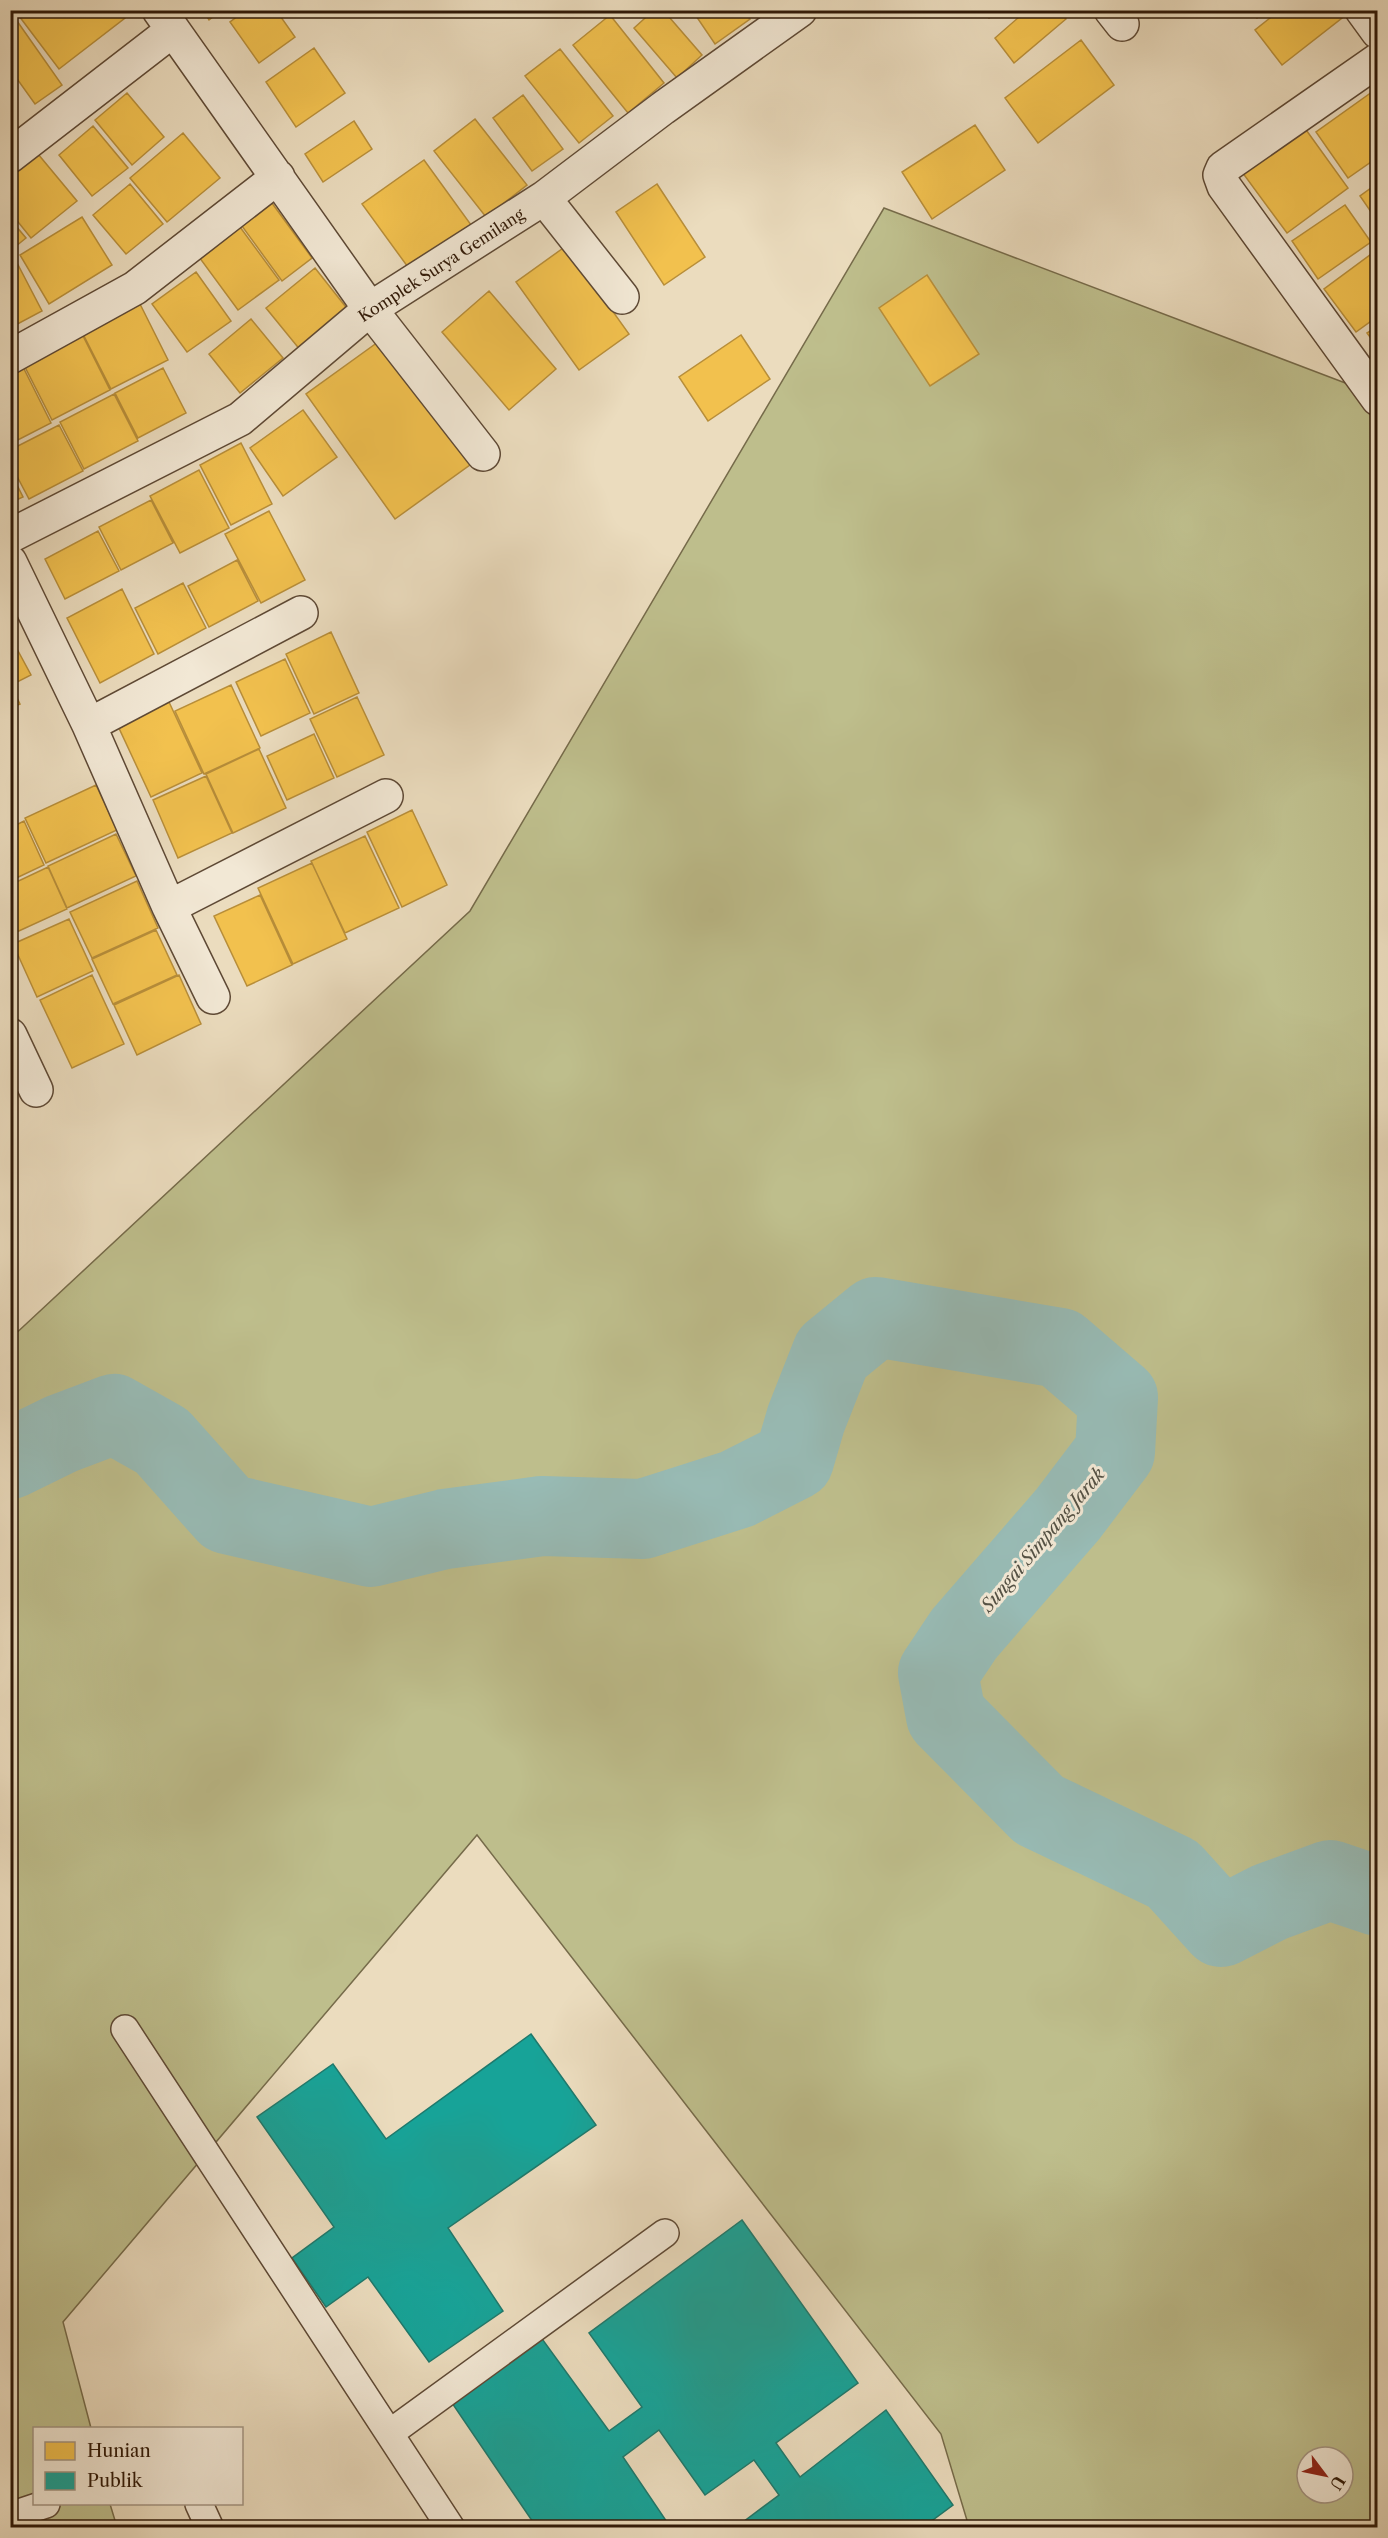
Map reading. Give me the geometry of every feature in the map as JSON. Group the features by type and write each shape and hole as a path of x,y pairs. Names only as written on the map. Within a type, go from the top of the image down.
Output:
{"street":[{"name":"Komplek Surya Gemilang","path":"10,536 240,419 370,309 544,198 663,108 800,10"},
{"path":"1362,10 1377,32"},
{"path":"10,156 166,20 370,309 483,454"},
{"path":"1377,60 1223,168 1220,175 1224,186 1377,399"},
{"path":"10,357 135,288 278,177"},
{"path":"544,198 622,297"},
{"path":"10,562 89,725 169,907 213,997"},
{"path":"89,725 301,614"},
{"path":"169,907 386,796"},
{"path":"10,1035 36,1090"}],"lane":[{"path":"125,2029 451,2528"},
{"path":"390,2433 665,2234"},
{"path":"10,2516 43,2505"},
{"path":"199,2505 210,2528"}],"green space":[{"path":"884,208 1377,395 1377,2527 969,2527 941,2434 477,1835 63,2322 91,2427 33,2427 33,2505 110,2505 117,2527 11,2528 11,1338 470,911"}],"building: Hunian":[{"path":"18,10 119,10 125,18 59,69 16,12"},
{"path":"203,10 222,10 209,20"},
{"path":"246,10 276,10 295,37 259,63 230,22"},
{"path":"654,10 663,10 702,55 677,78 634,28"},
{"path":"692,10 743,10 750,19 715,44"},
{"path":"984,10 999,10 989,18"},
{"path":"1027,10 1059,10 1066,19 1014,63 995,38"},
{"path":"1252,10 1268,10 1257,18"},
{"path":"1280,10 1336,10 1342,18 1282,65 1255,30"},
{"path":"610,15 664,83 628,113 573,45"},
{"path":"17,21 62,85 35,104 10,69 10,26"},
{"path":"1081,40 1114,85 1038,143 1005,98"},
{"path":"314,48 345,93 296,127 266,82"},
{"path":"560,49 613,116 579,143 525,76"},
{"path":"1372,92 1378,100 1378,157 1348,178 1316,132"},
{"path":"127,93 164,137 132,165 95,120"},
{"path":"523,95 563,149 532,171 493,118"},
{"path":"475,119 527,185 486,217 434,151"},
{"path":"354,121 372,149 323,182 305,154"},
{"path":"975,125 1005,170 932,219 902,172"},
{"path":"93,126 128,168 92,196 59,155"},
{"path":"1304,127 1348,188 1287,233 1242,172"},
{"path":"183,133 220,178 167,222 130,178"},
{"path":"38,154 77,201 31,238 10,212 10,176"},
{"path":"424,160 474,229 413,274 362,204"},
{"path":"1378,183 1378,222 1360,196"},
{"path":"130,184 163,224 126,254 93,215"},
{"path":"657,184 705,257 664,285 616,212"},
{"path":"269,199 312,258 282,281 239,222"},
{"path":"1345,205 1371,242 1318,279 1292,241"},
{"path":"82,217 112,265 49,304 20,255"},
{"path":"10,219 26,238 10,251"},
{"path":"240,227 279,280 238,310 199,257"},
{"path":"566,246 629,334 579,370 516,282"},
{"path":"1378,249 1378,316 1356,332 1324,289"},
{"path":"15,259 42,311 10,328 10,261"},
{"path":"315,268 349,311 301,351 266,308"},
{"path":"196,272 231,321 187,352 152,304"},
{"path":"927,275 979,354 930,386 879,308"},
{"path":"489,291 556,369 509,410 442,332"},
{"path":"140,304 168,360 111,389 83,334"},
{"path":"251,319 283,358 240,393 209,354"},
{"path":"1378,326 1378,348 1367,333"},
{"path":"82,334 110,390 52,420 24,365"},
{"path":"741,335 770,379 708,421 679,377"},
{"path":"385,337 474,462 395,519 306,394"},
{"path":"22,365 51,423 10,444 10,371"},
{"path":"163,368 186,413 138,438 115,393"},
{"path":"114,394 138,441 84,469 60,422"},
{"path":"303,410 337,457 283,496 250,448"},
{"path":"59,425 83,471 29,499 10,463 10,450"},
{"path":"241,443 272,504 231,525 200,465"},
{"path":"199,470 229,528 180,553 150,496"},
{"path":"10,471 23,497 10,503"},
{"path":"151,500 173,543 121,570 99,527"},
{"path":"269,511 305,580 261,603 225,534"},
{"path":"98,531 119,571 65,599 45,559"},
{"path":"237,560 258,601 209,627 188,586"},
{"path":"183,583 206,628 158,654 135,608"},
{"path":"122,589 154,654 100,683 67,618"},
{"path":"331,632 359,693 314,714 286,654"},
{"path":"10,636 31,675 11,685 20,704 10,708"},
{"path":"285,659 310,713 261,736 236,682"},
{"path":"231,685 260,748 204,774 175,711"},
{"path":"357,697 384,755 337,777 310,719"},
{"path":"169,702 202,773 151,797 118,726"},
{"path":"314,734 334,778 287,800 267,756"},
{"path":"259,749 286,808 233,833 206,774"},
{"path":"206,776 232,833 178,858 153,800"},
{"path":"96,785 117,830 46,863 25,818"},
{"path":"412,810 447,885 402,907 367,832"},
{"path":"24,821 44,865 10,881 10,828"},
{"path":"116,834 136,876 67,908 48,866"},
{"path":"365,836 399,908 345,933 311,861"},
{"path":"312,863 347,939 293,964 258,888"},
{"path":"48,867 67,909 10,935 10,885"},
{"path":"137,881 158,928 92,958 70,912"},
{"path":"260,895 292,965 247,986 214,916"},
{"path":"69,919 93,971 37,997 13,944"},
{"path":"156,930 177,975 113,1004 92,959"},
{"path":"92,975 124,1044 72,1068 40,1000"},
{"path":"179,975 201,1024 137,1055 114,1005"},
{"path":"10,1093 16,1104 10,1107"}],"building: Publik":[{"path":"531,2034 596,2125 448,2228 503,2311 429,2362 368,2277 326,2307 292,2258 334,2227 257,2117 333,2064 386,2139"},
{"path":"742,2220 858,2383 776,2443 800,2477 886,2410 953,2505 922,2528 735,2528 779,2495 754,2460 705,2495 659,2430 623,2457 671,2528 537,2528 452,2403 540,2336 609,2431 642,2407 589,2333"}],"waterway":[{"name":"Sungai Simpang Jarak","path":"10,1459 61,1434 114,1414 162,1441 227,1514 371,1547 445,1529 542,1516 643,1519 737,1489 794,1460 806,1419 832,1353 876,1317 1060,1348 1118,1398 1115,1452 1068,1514 964,1634 938,1673 946,1716 1039,1810 1173,1874 1221,1927 1270,1902 1330,1880 1378,1896"}]}
